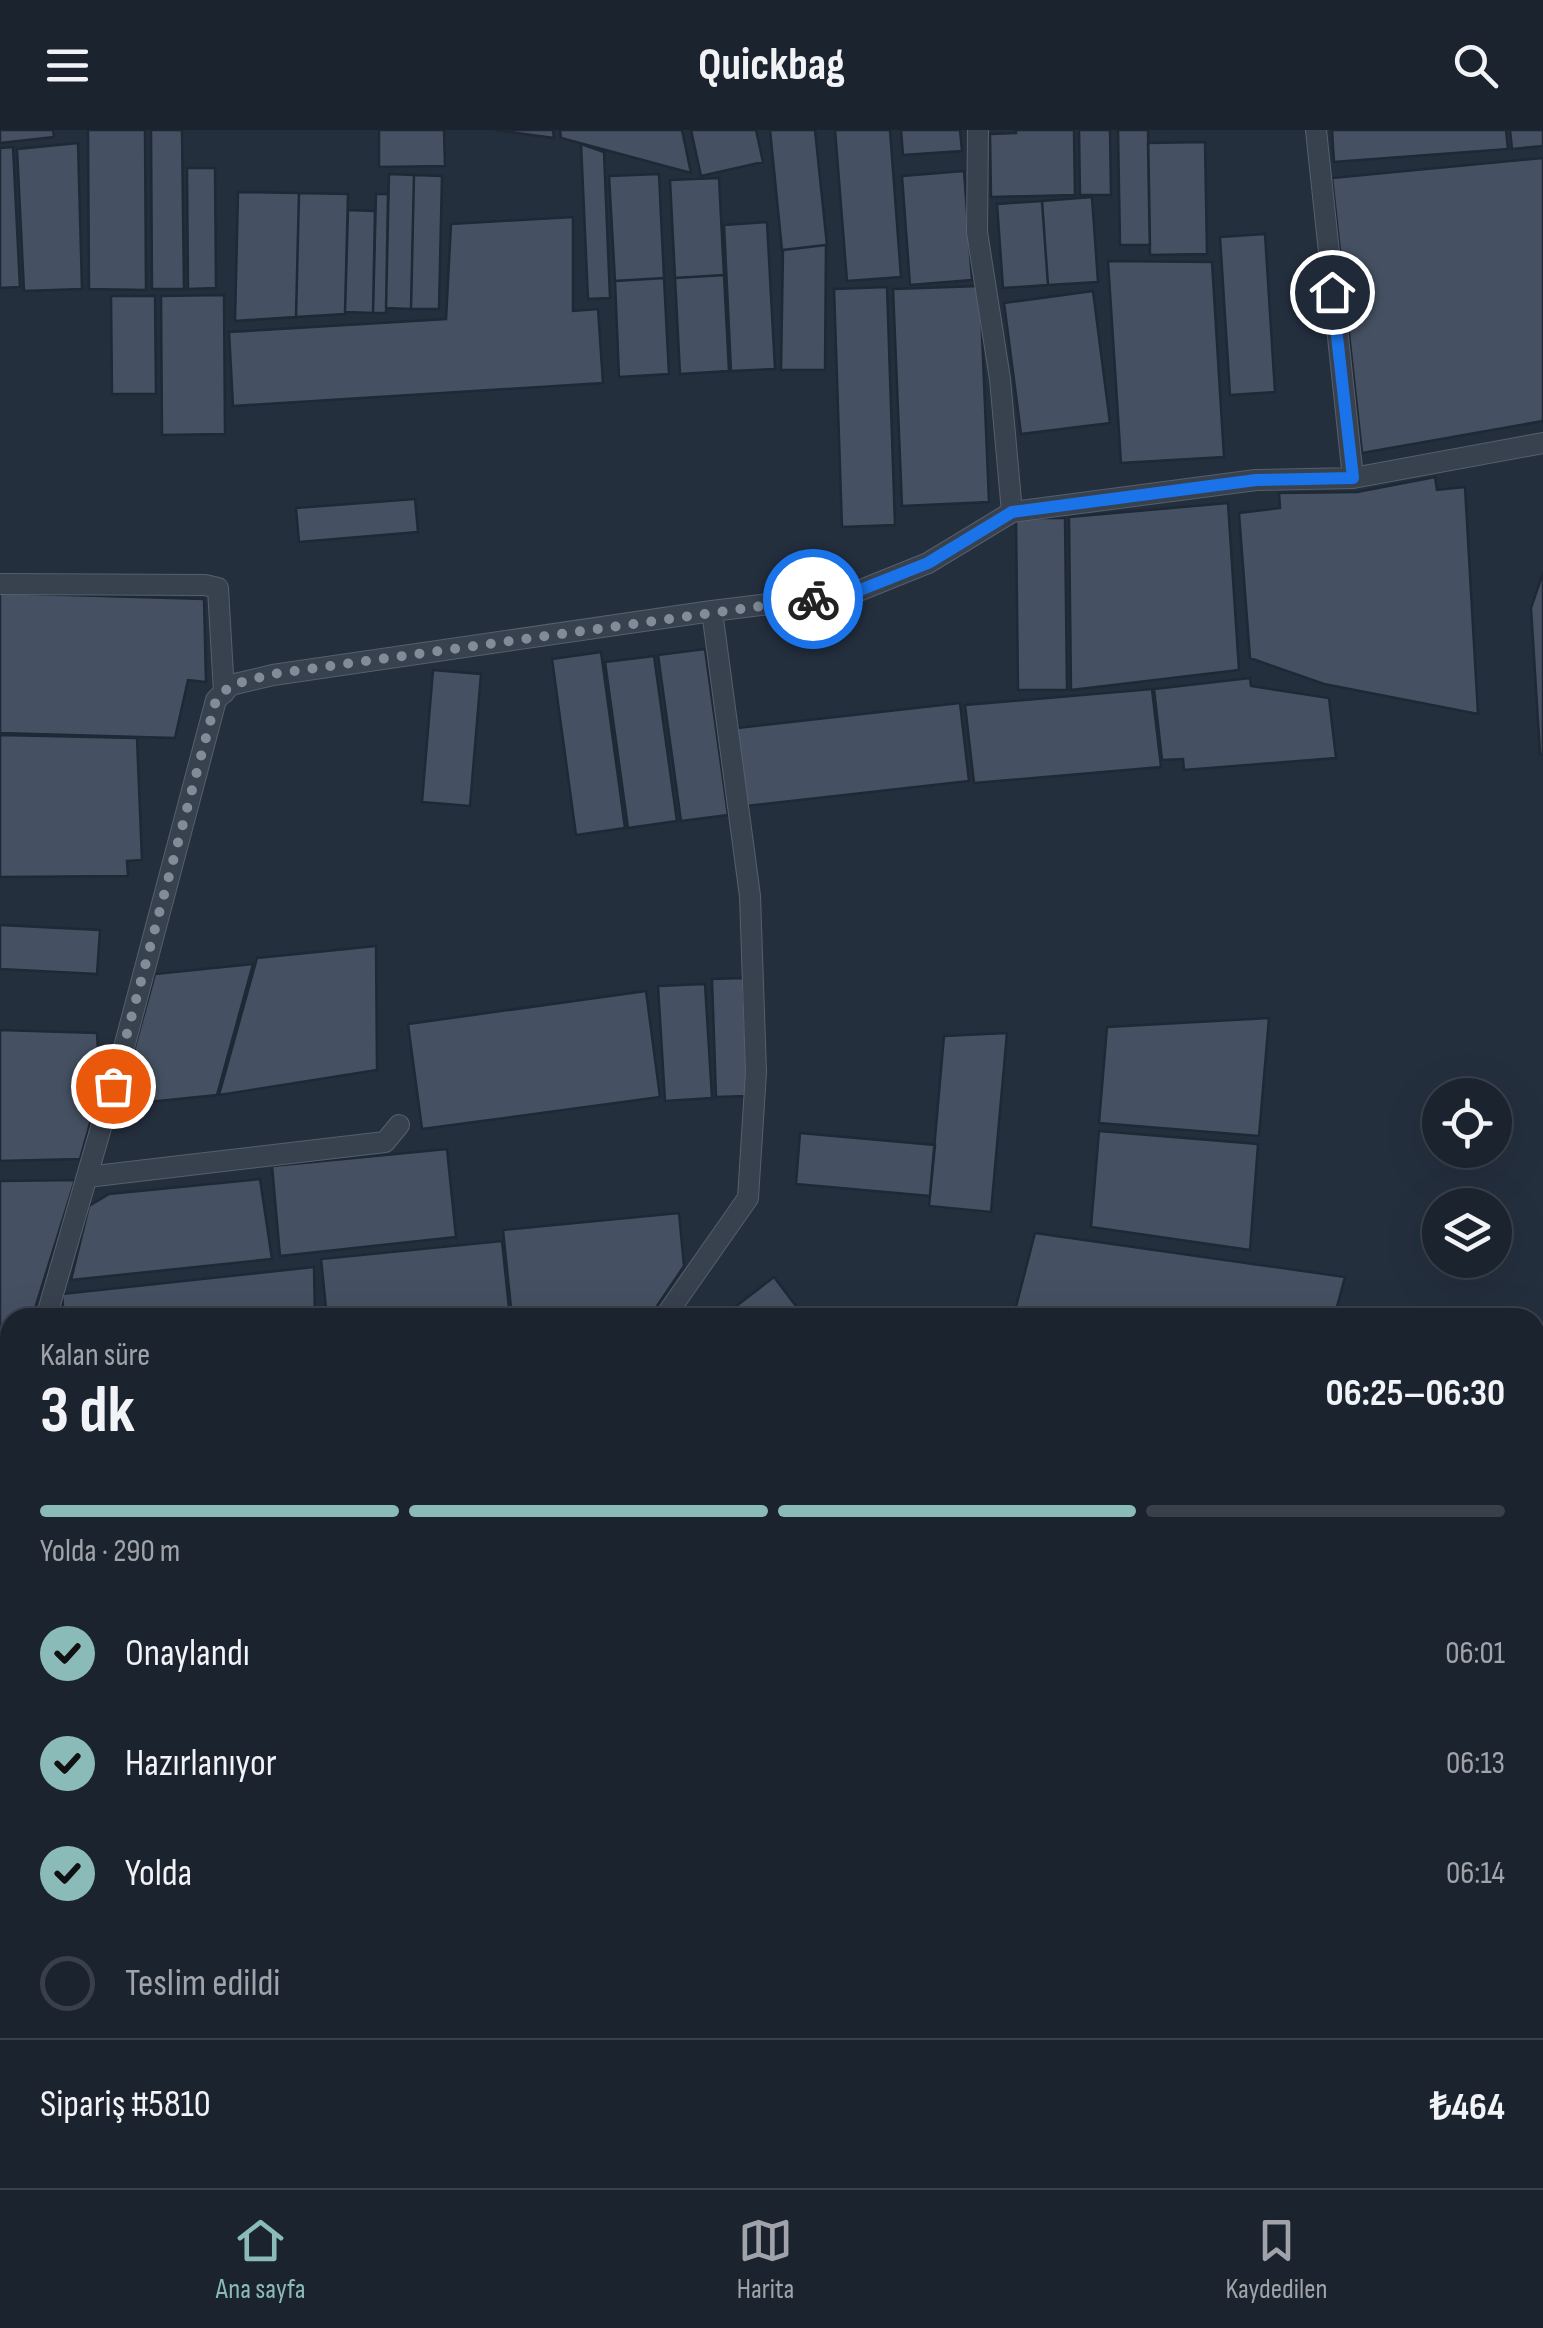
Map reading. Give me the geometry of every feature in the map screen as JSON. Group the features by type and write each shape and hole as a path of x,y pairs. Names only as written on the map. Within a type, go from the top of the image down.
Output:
{"street":[{"path":"978,130 976,232 1000,380 1012,512"},
{"path":"1316,130 1353,478"},
{"path":"49,1308 216,700 231,685 273,674 850,594 928,563 1012,512 1256,480 1353,478 1543,443"},
{"path":"0,584 218,588 224,692"},
{"path":"671,1308 748,1198 750,1180 756,1072 750,896 712,611"},
{"path":"87,1177 385,1142 399,1124"}],"building":[{"path":"0,130 53,130 54,137 0,143"},
{"path":"88,130 145,130 146,290 89,289"},
{"path":"151,130 182,130 184,289 152,289"},
{"path":"379,130 444,130 445,166 379,167"},
{"path":"495,130 553,130 554,138"},
{"path":"560,130 682,130 691,173 561,138"},
{"path":"691,130 756,130 763,162 701,176"},
{"path":"770,130 815,130 827,245 782,250"},
{"path":"835,130 890,130 901,277 847,281"},
{"path":"901,130 960,130 962,151 903,155"},
{"path":"1074,130 1075,195 991,197 990,134"},
{"path":"1079,130 1110,130 1111,195 1080,195"},
{"path":"1118,130 1148,130 1150,245 1120,245"},
{"path":"1332,130 1506,130 1508,149 1334,162"},
{"path":"1510,130 1543,130 1543,146 1512,149"},
{"path":"1205,142 1207,254 1150,255 1148,143"},
{"path":"78,143 82,289 24,291 17,149"},
{"path":"581,144 604,152 610,298 588,299"},
{"path":"13,147 20,287 0,288 0,148"},
{"path":"1543,158 1543,421 1362,453 1332,178"},
{"path":"187,168 215,168 216,288 188,289"},
{"path":"964,171 972,280 910,285 902,176"},
{"path":"389,174 414,175 411,309 386,308"},
{"path":"659,174 664,278 615,281 609,176"},
{"path":"414,175 442,176 439,309 411,309"},
{"path":"719,178 724,275 675,278 670,180"},
{"path":"238,192 299,193 296,317 235,321"},
{"path":"299,193 348,194 345,314 296,317"},
{"path":"376,194 388,194 386,313 373,313"},
{"path":"1092,197 1098,282 1048,285 1042,201"},
{"path":"1042,201 1048,285 1003,288 997,204"},
{"path":"348,210 375,211 373,313 345,312"},
{"path":"573,217 573,311 598,309 603,383 233,406 229,332 446,319 451,224"},
{"path":"767,222 775,369 731,371 724,225"},
{"path":"1265,234 1275,392 1230,395 1220,237"},
{"path":"826,245 825,370 781,370 783,250"},
{"path":"1108,261 1212,262 1224,457 1121,463"},
{"path":"724,275 729,371 680,374 675,278"},
{"path":"664,278 669,374 619,377 615,281"},
{"path":"980,286 989,502 902,506 893,289"},
{"path":"887,287 895,525 842,527 834,289"},
{"path":"1093,291 1110,423 1021,434 1004,303"},
{"path":"224,295 225,434 162,435 161,296"},
{"path":"111,296 155,296 156,394 112,394"},
{"path":"1435,477 1437,490 1465,487 1478,714 1324,684 1250,658 1239,513 1280,508 1279,493 1357,492"},
{"path":"415,499 418,532 299,542 296,508"},
{"path":"1228,503 1239,670 1071,690 1069,517"},
{"path":"1016,518 1065,518 1067,690 1018,690"},
{"path":"1543,573 1543,755 1531,608"},
{"path":"0,593 204,599 206,682 188,680 175,738 0,733"},
{"path":"705,649 728,815 681,821 658,655"},
{"path":"601,652 625,828 576,835 552,659"},
{"path":"654,656 677,821 628,828 605,662"},
{"path":"433,670 481,674 470,806 422,802"},
{"path":"1250,678 1251,686 1329,698 1336,758 1184,770 1183,759 1162,760 1154,689"},
{"path":"1152,689 1161,767 974,783 965,705"},
{"path":"960,703 969,781 746,806 737,728"},
{"path":"0,735 137,738 142,860 127,861 128,876 0,877"},
{"path":"0,925 100,930 97,974 0,969"},
{"path":"376,946 377,1070 219,1095 257,958"},
{"path":"253,964 217,1095 119,1105 155,974"},
{"path":"743,978 748,1096 716,1097 712,979"},
{"path":"705,984 712,1098 665,1101 658,986"},
{"path":"646,991 660,1097 422,1129 408,1024"},
{"path":"1269,1018 1259,1136 1099,1123 1107,1027"},
{"path":"0,1030 97,1033 100,1087 80,1159 0,1161"},
{"path":"1007,1033 991,1212 929,1206 944,1036"},
{"path":"1099,1131 1258,1144 1250,1250 1091,1227"},
{"path":"800,1133 935,1145 930,1196 796,1184"},
{"path":"447,1149 456,1237 280,1256 272,1166"},
{"path":"260,1179 272,1259 71,1280 89,1206 109,1194"},
{"path":"75,1180 35,1308 0,1308 0,1181"},
{"path":"679,1213 684,1266 656,1308 511,1308 503,1230"},
{"path":"1035,1233 1345,1277 1337,1308 1016,1308"},
{"path":"502,1241 509,1308 326,1308 321,1259"},
{"path":"314,1267 315,1308 63,1308 62,1294"},
{"path":"774,1277 797,1308 734,1308"}],"way so far":[{"path":"113,1086 216,700 231,685 273,674 813,599"}],"route":[{"path":"813,599 850,594 928,563 1012,512 1256,480 1353,478 1332,292"}]}
